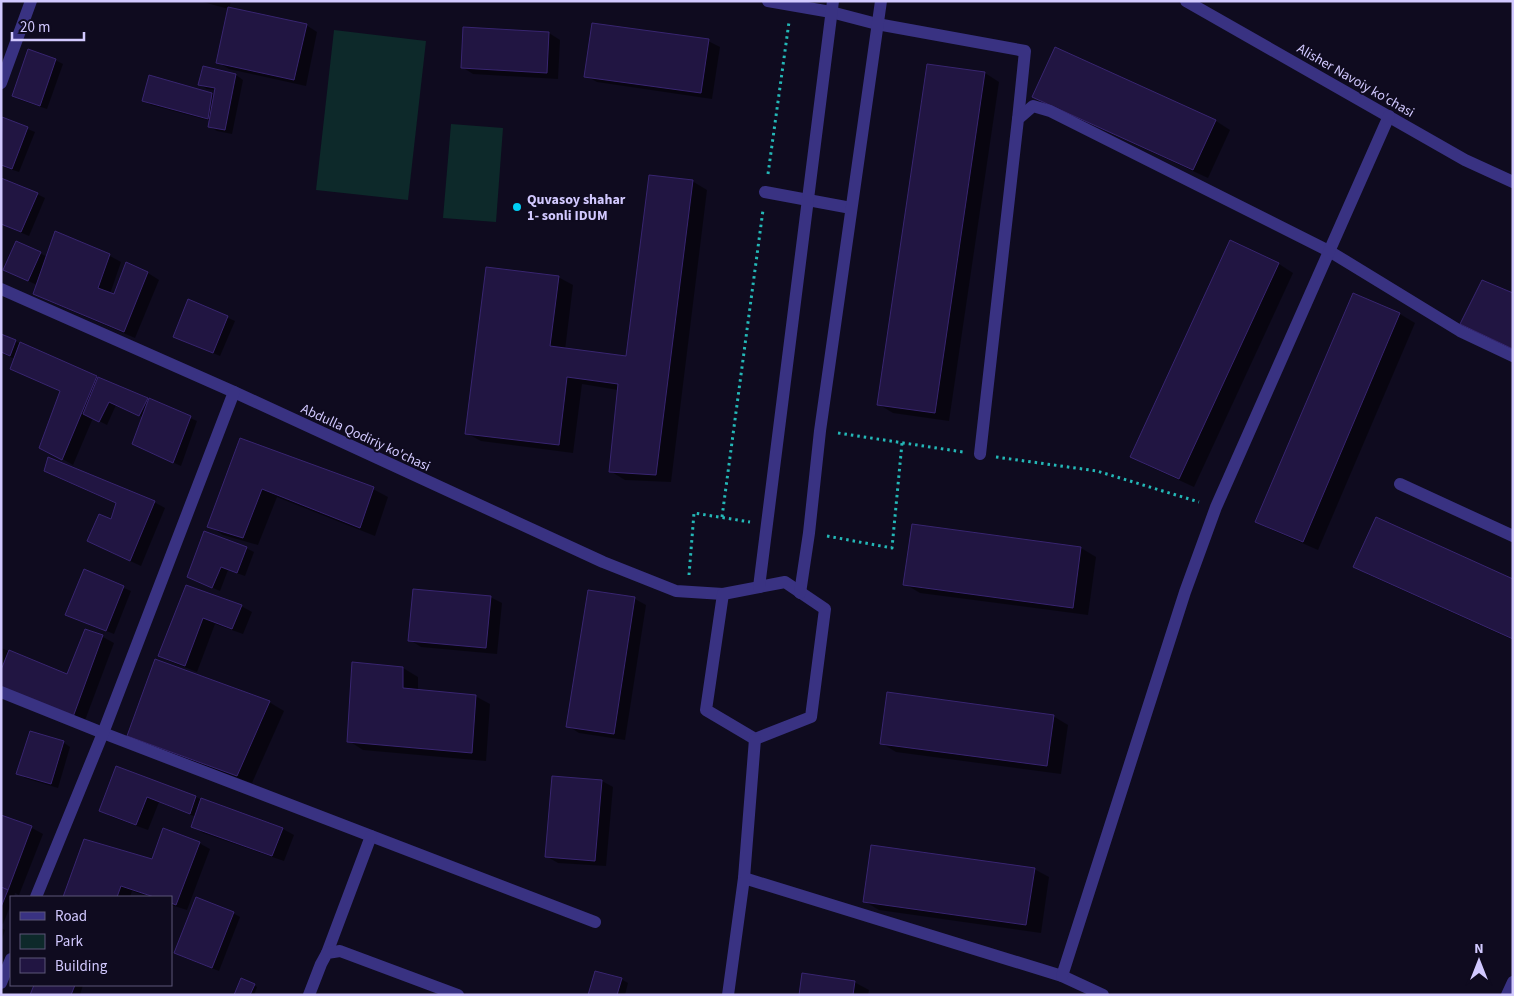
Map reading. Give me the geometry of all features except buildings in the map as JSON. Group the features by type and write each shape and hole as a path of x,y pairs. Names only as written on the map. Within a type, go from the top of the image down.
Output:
{"street":[{"path":"1,83 31,1"},
{"path":"768,1 791,5 832,7 877,24 1025,51 980,454"},
{"path":"800,593 820,431 881,1"},
{"name":"Alisher Navoiy ko'chasi","path":"1186,1 1465,160 1513,182"},
{"path":"759,587 832,7"},
{"path":"1018,119 1033,106 1050,111 1329,251 1460,331 1513,356"},
{"path":"1062,976 1185,592 1219,500 1389,116"},
{"path":"765,192 851,208"},
{"name":"Abdulla Qodiriy ko'chasi","path":"1,289 234,392 603,562 676,591 723,594"},
{"path":"36,896 103,733 234,392"},
{"path":"1400,484 1513,536"},
{"path":"785,582 825,609 811,717 755,739 706,710 723,594 785,582"},
{"path":"1,692 595,922"},
{"path":"728,995 744,878 755,739"},
{"path":"309,995 321,964 328,954 371,836"},
{"path":"744,878 1062,976 1103,995"},
{"path":"328,954 340,952 458,995"},
{"path":"1,983 10,961"},
{"path":"1508,995 1513,982"}],"path":[{"path":"722,518 791,5"}],"green space":[{"path":"334,30 426,41 408,200 316,190"},
{"path":"451,124 503,128 496,222 443,218"}],"place":[{"name":"Quvasoy shahar 1- sonli IDUM","path":"517,207"}]}
